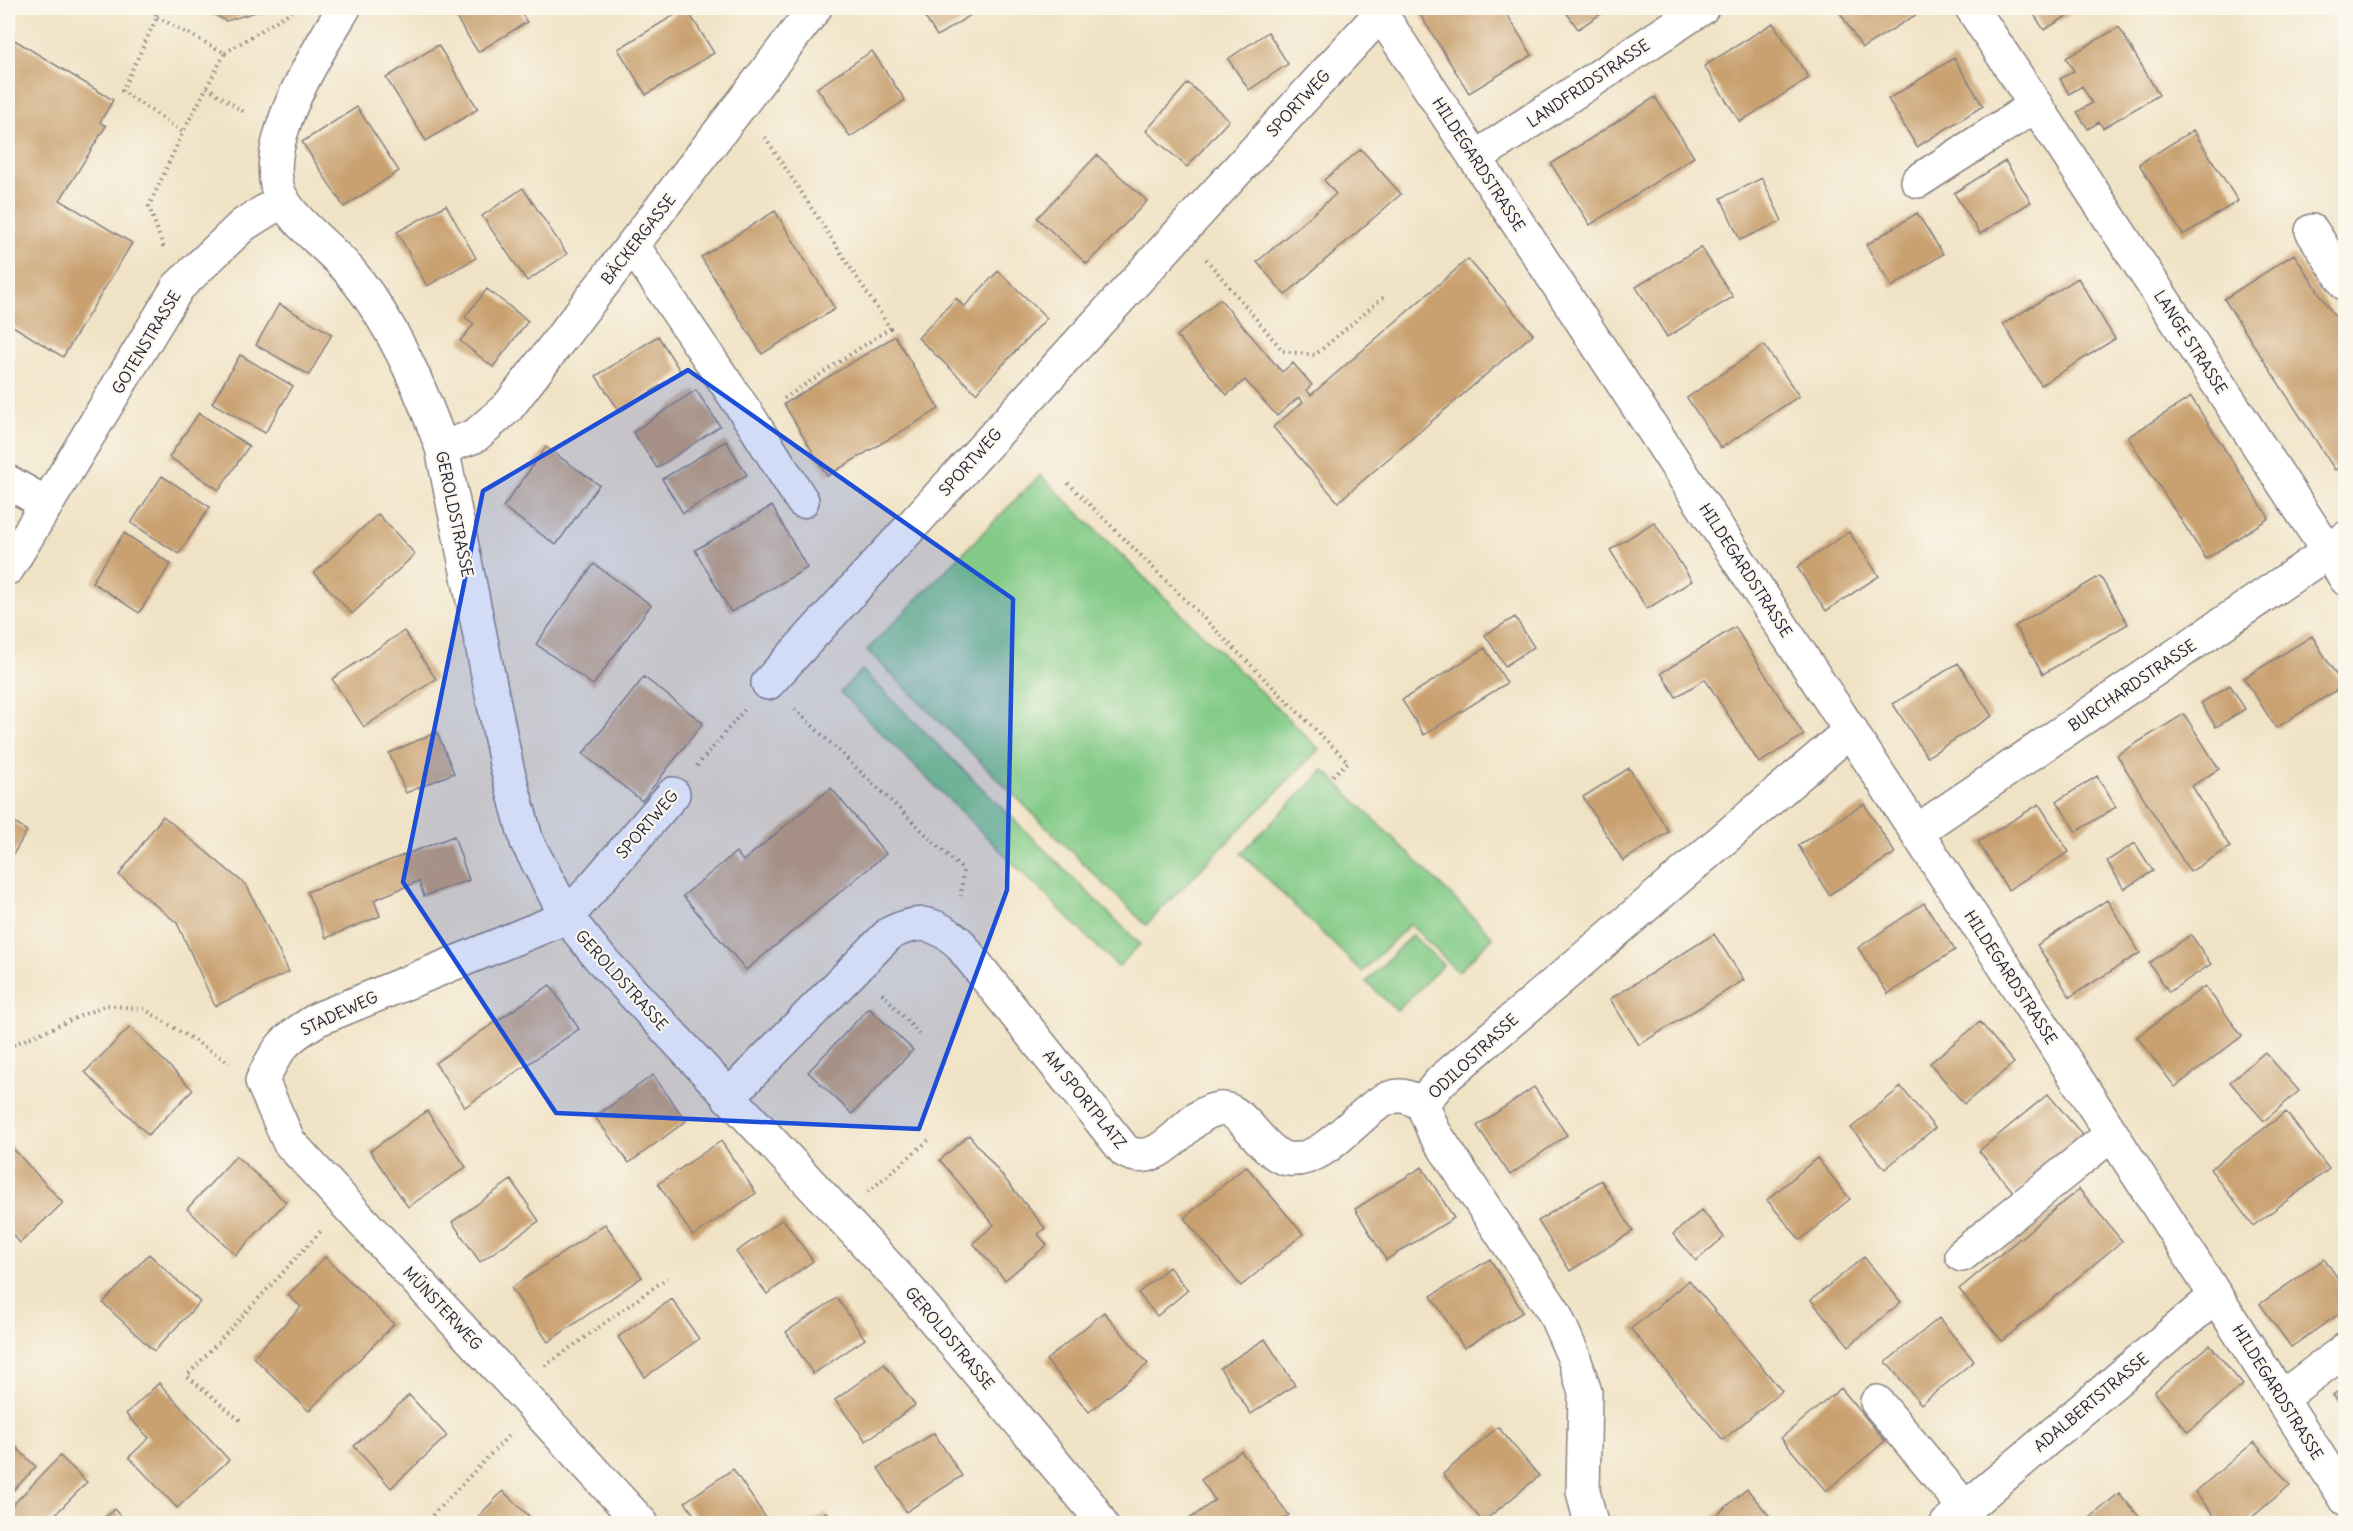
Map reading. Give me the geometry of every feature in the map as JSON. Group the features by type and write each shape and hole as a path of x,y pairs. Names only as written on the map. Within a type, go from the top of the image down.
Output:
{"street":[{"path":"283,200 276,177 279,135 298,88 344,8"},
{"name":"BÄCKERGASSE","path":"442,448 475,436 508,407 815,8"},
{"name":"LANDFRIDSTRASSE","path":"1475,158 1702,8"},
{"name":"LANGE STRASSE","path":"1972,8 2337,545 2346,579"},
{"name":"HILDEGARDSTRASSE","path":"1379,10 1917,831 2346,1499"},
{"name":"SPORTWEG","path":"768,683 1182,230 1379,10"},
{"path":"1918,181 2036,105"},
{"name":"GOTENSTRASSE","path":"8,568 178,287 243,225 283,200"},
{"name":"GEROLDSTRASSE","path":"283,200 353,275 393,336 426,404 442,448 507,768 527,842 567,917 599,957 905,1285 1091,1507 1101,1524"},
{"path":"2312,231 2346,284"},
{"path":"633,246 751,420 802,501"},
{"path":"8,482 47,504"},
{"name":"BURCHARDSTRASSE","path":"1917,831 2337,545"},
{"name":"ODILOSTRASSE","path":"1591,1524 1583,1491 1585,1392 1573,1355 1554,1312 1434,1132 1422,1103 1442,1080 1851,730"},
{"name":"SPORTWEG","path":"567,917 673,794"},
{"name":"STADEWEG","path":"262,1081 275,1052 291,1035 318,1019 567,917"},
{"name":"AM SPORTPLATZ","path":"728,1097 889,934 906,925 925,923 944,930 958,942 1125,1151 1134,1156 1144,1156 1159,1150 1206,1114 1219,1109 1229,1110 1237,1116 1275,1155 1288,1159 1307,1156 1324,1148 1385,1098 1401,1096 1422,1103"},
{"name":"MÜNSTERWEG","path":"262,1081 289,1142 642,1524"},
{"path":"1962,1255 2112,1134"},
{"name":"ADALBERTSTRASSE","path":"1877,1402 1959,1518 2216,1296"},
{"path":"2281,1398 2346,1349"}],"path":[{"path":"154,8 158,17 225,53"},
{"path":"178,287 149,206 183,132 225,53 297,8"},
{"path":"158,17 122,91 183,132"},
{"path":"207,87 279,135"},
{"path":"742,103 890,328 751,420"},
{"path":"1182,230 1283,351 1315,355 1386,295"},
{"path":"1068,483 1348,762 1331,777"},
{"path":"768,683 963,870 958,942"},
{"name":"SPORTWEG","path":"673,794 768,683"},
{"path":"857,966 919,1034"},
{"path":"8,1047 106,1005 144,1009 262,1081"},
{"path":"840,1216 930,1139"},
{"path":"240,1420 187,1376 345,1204"},
{"path":"424,1524 525,1398 667,1278"}],"highlighted area":[{"path":"688,370 1013,599 1007,890 919,1129 556,1113 403,882 483,491"}],"green space":[{"path":"1040,475 1319,749 1146,925 867,650"},
{"path":"862,670 1140,944 1118,967 840,692"},
{"path":"1324,770 1493,937 1458,972 1410,924 1362,972 1241,853"},
{"path":"1412,935 1443,965 1397,1011 1366,982"}],"building":[{"path":"202,8 269,8 226,21"},
{"path":"450,8 518,8 527,22 478,52"},
{"path":"686,8 714,53 646,95 618,49"},
{"path":"919,8 982,8 937,36"},
{"path":"1416,8 1503,8 1532,55 1469,93"},
{"path":"1563,8 1610,8 1578,29"},
{"path":"1837,8 1927,8 1862,48"},
{"path":"2030,8 2080,8 2044,30"},
{"path":"1773,23 1809,78 1740,122 1704,66"},
{"path":"2119,27 2159,95 2103,128 2099,122 2088,129 2077,112 2092,103 2082,86 2069,94 2060,79 2074,71 2066,58"},
{"path":"1268,32 1288,64 1249,90 1228,59"},
{"path":"8,36 113,100 100,122 106,126 60,200 132,243 63,357 8,323"},
{"path":"438,45 478,109 426,141 386,78"},
{"path":"872,51 905,100 850,137 817,88"},
{"path":"1954,58 1983,106 1917,147 1888,99"},
{"path":"1188,83 1229,120 1187,167 1146,131"},
{"path":"1655,97 1694,157 1590,225 1551,164"},
{"path":"357,107 399,171 344,207 302,142"},
{"path":"2193,130 2238,201 2183,235 2139,164"},
{"path":"1361,149 1401,194 1285,295 1257,262 1336,194 1324,180"},
{"path":"1097,155 1147,201 1087,264 1037,218"},
{"path":"2005,161 2031,202 1980,234 1954,193"},
{"path":"1762,178 1782,221 1740,240 1721,198"},
{"path":"523,188 567,254 527,281 482,216"},
{"path":"446,205 476,258 427,286 397,232"},
{"path":"775,211 835,309 762,354 701,257"},
{"path":"1917,213 1943,254 1892,287 1866,245"},
{"path":"1701,247 1733,297 1667,337 1636,287"},
{"path":"2294,254 2346,334 2346,463 2335,470 2224,299"},
{"path":"1468,259 1533,334 1338,502 1273,427 1303,402 1299,397 1277,416 1245,380 1227,395 1177,336 1220,299 1282,372 1293,363 1312,385 1306,390 1311,395"},
{"path":"998,271 1047,318 976,393 918,338 956,298 964,307"},
{"path":"2078,278 2115,339 2041,385 2003,324"},
{"path":"487,289 528,321 493,367 460,341 474,324 465,317"},
{"path":"279,304 332,334 309,375 256,345"},
{"path":"658,336 681,372 620,412 596,376"},
{"path":"895,336 939,409 827,476 784,404"},
{"path":"1764,345 1799,396 1721,448 1687,398"},
{"path":"240,355 293,386 265,433 212,403"},
{"path":"696,390 720,426 657,468 633,432"},
{"path":"2191,397 2269,518 2206,559 2128,437"},
{"path":"199,413 249,446 219,490 169,457"},
{"path":"726,441 747,475 683,513 662,479"},
{"path":"546,447 599,485 556,545 503,507"},
{"path":"162,476 210,507 179,554 131,523"},
{"path":"772,506 807,568 731,612 695,550"},
{"path":"378,514 415,554 352,614 314,573"},
{"path":"1654,522 1692,581 1647,609 1610,550"},
{"path":"1849,532 1879,576 1826,611 1797,567"},
{"path":"124,533 171,564 139,613 92,582"},
{"path":"594,564 651,605 593,685 536,644"},
{"path":"2100,576 2128,624 2043,674 2015,626"},
{"path":"1515,617 1534,647 1505,666 1485,635"},
{"path":"1735,627 1804,735 1759,763 1705,679 1676,697 1661,673"},
{"path":"404,631 436,679 364,727 332,679"},
{"path":"2312,636 2343,686 2276,728 2244,678"},
{"path":"1485,648 1507,683 1424,735 1402,700"},
{"path":"1958,663 1992,716 1927,757 1893,704"},
{"path":"644,677 703,723 642,801 583,754"},
{"path":"2230,685 2245,709 2216,727 2201,703"},
{"path":"2184,714 2219,769 2192,786 2230,847 2190,872 2117,755"},
{"path":"437,732 454,773 406,793 389,753"},
{"path":"1629,768 1669,832 1623,861 1583,797"},
{"path":"2097,776 2116,807 2076,832 2057,801"},
{"path":"831,788 886,854 746,970 683,896 736,852 743,861"},
{"path":"1864,804 1895,853 1829,895 1798,845"},
{"path":"2039,804 2069,852 2008,890 1978,842"},
{"path":"163,816 247,886 289,972 215,1006 177,923 119,875"},
{"path":"8,819 27,831 8,863"},
{"path":"454,836 469,880 424,896 419,881 374,900 380,916 326,938 307,892"},
{"path":"2135,843 2153,871 2124,889 2107,861"},
{"path":"2107,900 2140,953 2070,997 2037,945"},
{"path":"1924,903 1955,950 1888,994 1858,948"},
{"path":"1714,934 1744,980 1639,1045 1610,999"},
{"path":"2191,935 2211,964 2169,992 2149,963"},
{"path":"550,985 579,1029 465,1107 435,1063"},
{"path":"2205,986 2242,1036 2175,1087 2137,1037"},
{"path":"869,1008 913,1050 852,1114 808,1072"},
{"path":"1980,1022 2014,1063 1964,1104 1930,1063"},
{"path":"130,1027 193,1090 148,1135 85,1072"},
{"path":"2265,1052 2299,1091 2264,1121 2230,1082"},
{"path":"653,1075 686,1121 629,1163 595,1117"},
{"path":"1534,1087 1567,1135 1510,1175 1477,1126"},
{"path":"1901,1087 1935,1128 1885,1169 1851,1128"},
{"path":"2048,1094 2084,1137 2015,1194 1979,1151"},
{"path":"427,1111 466,1167 408,1207 370,1151"},
{"path":"2286,1112 2329,1169 2253,1226 2210,1169"},
{"path":"969,1135 1045,1228 1038,1234 1047,1245 1005,1280 973,1243 994,1225 940,1160"},
{"path":"721,1141 756,1193 693,1236 658,1184"},
{"path":"8,1143 63,1203 20,1243 8,1229"},
{"path":"236,1156 286,1202 236,1255 187,1209"},
{"path":"1817,1158 1850,1199 1800,1240 1767,1200"},
{"path":"1246,1166 1303,1234 1241,1286 1184,1218"},
{"path":"1422,1167 1454,1218 1386,1260 1355,1209"},
{"path":"511,1180 539,1221 480,1262 452,1222"},
{"path":"1601,1180 1633,1231 1570,1271 1538,1221"},
{"path":"2079,1189 2122,1241 2002,1341 1959,1289"},
{"path":"1702,1210 1724,1237 1696,1261 1673,1234"},
{"path":"783,1219 813,1261 767,1294 736,1252"},
{"path":"605,1224 642,1277 548,1342 511,1288"},
{"path":"149,1254 200,1302 154,1351 103,1303"},
{"path":"325,1257 394,1324 309,1411 253,1357 301,1307 288,1295"},
{"path":"1864,1257 1901,1302 1849,1346 1811,1300"},
{"path":"1490,1259 1523,1312 1464,1348 1431,1296"},
{"path":"2324,1259 2346,1289 2346,1309 2291,1347 2260,1304"},
{"path":"1169,1267 1188,1290 1157,1316 1138,1293"},
{"path":"1689,1280 1782,1391 1723,1440 1631,1329"},
{"path":"837,1298 865,1339 813,1374 786,1332"},
{"path":"672,1299 699,1339 645,1377 618,1337"},
{"path":"1104,1312 1148,1364 1089,1412 1046,1360"},
{"path":"1939,1318 1974,1361 1921,1404 1886,1362"},
{"path":"1265,1339 1295,1385 1251,1414 1220,1368"},
{"path":"2210,1345 2243,1385 2188,1432 2154,1392"},
{"path":"884,1364 915,1405 866,1441 835,1400"},
{"path":"159,1383 229,1460 177,1508 129,1457 149,1438 126,1414"},
{"path":"2346,1386 2346,1411 2333,1395"},
{"path":"1841,1388 1885,1441 1826,1491 1781,1438"},
{"path":"409,1395 447,1436 391,1488 354,1446"},
{"path":"1498,1427 1539,1476 1483,1522 1443,1474"},
{"path":"934,1433 962,1476 906,1512 878,1468"},
{"path":"8,1439 36,1467 8,1496"},
{"path":"2254,1442 2290,1485 2244,1524 2221,1524 2195,1492"},
{"path":"1241,1451 1289,1515 1278,1524 1183,1524 1215,1500 1201,1480"},
{"path":"60,1456 87,1482 46,1524 8,1524 8,1510"},
{"path":"733,1469 770,1524 700,1524 685,1502"},
{"path":"1747,1489 1776,1524 1706,1524"},
{"path":"503,1491 537,1524 471,1524"},
{"path":"2119,1493 2145,1524 2083,1524"},
{"path":"114,1509 127,1524 99,1524"},
{"path":"826,1512 834,1524 809,1524"}]}
